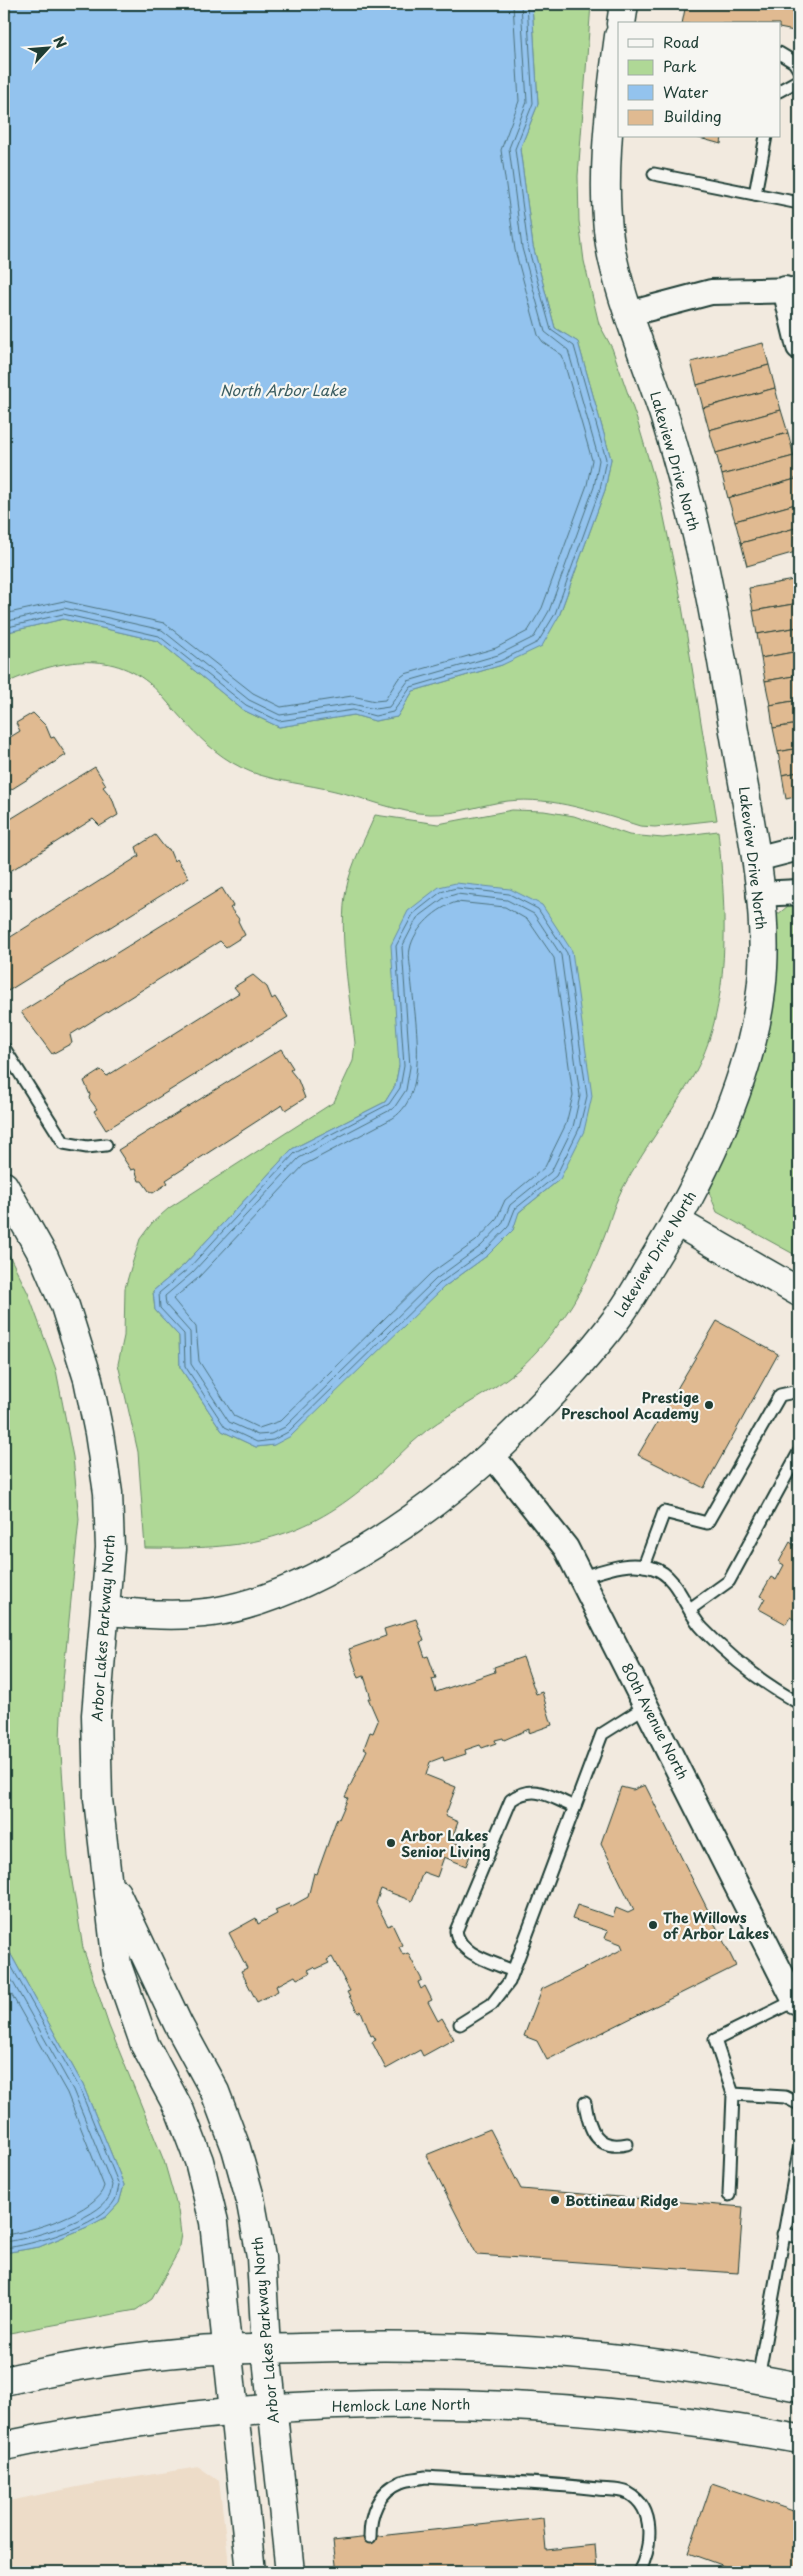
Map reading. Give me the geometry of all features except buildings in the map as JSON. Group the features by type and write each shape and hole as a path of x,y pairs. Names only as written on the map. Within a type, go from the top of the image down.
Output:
{"street":[{"path":"621,22 624,4"},
{"name":"Lakeview Drive North","path":"106,1611 177,1616 217,1611 257,1602 342,1562 383,1537 444,1494 492,1455 550,1398 619,1316 677,1222 720,1133 750,1053 763,970 760,894 756,859 716,627 690,507 661,405 628,314 612,256 606,181 618,43"},
{"path":"628,314 711,292 792,289 799,347"},
{"path":"756,859 799,848"},
{"path":"760,894 799,892"},
{"name":"Arbor Lakes Parkway North","path":"4,1186 44,1257 64,1306 88,1379 100,1433 108,1494 110,1548 96,1715 98,1799 117,1965 145,2045 180,2111 199,2161 214,2222 251,2572"},
{"path":"677,1222 799,1292"},
{"name":"80th Avenue North","path":"492,1455 566,1548 798,2001"},
{"name":"Arbor Lakes Parkway North","path":"108,1878 145,1950 178,2024 215,2092 236,2148 250,2198 260,2257 266,2349 290,2572"},
{"path":"4,2381 124,2359 228,2350 398,2345 518,2350 644,2360 799,2387"},
{"name":"Hemlock Lane North","path":"4,2446 128,2423 233,2411 408,2403 528,2405 647,2415 799,2439"}],"lane":[{"path":"780,54 794,62 799,70"},
{"path":"780,90 799,80"},
{"path":"755,194 766,138"},
{"path":"654,174 799,203"},
{"path":"4,1048 64,1143 87,1147 106,1144"},
{"path":"644,1566 664,1512 707,1523 780,1395 794,1392 799,1395"},
{"path":"690,1609 729,1581 799,1452"},
{"path":"582,1577 633,1564 654,1568 673,1583 700,1627 728,1655 782,1694 799,1703"},
{"path":"460,2024 492,2004 509,1982 602,1734 648,1706"},
{"path":"513,1971 464,1948 457,1939 456,1930 511,1800 522,1792 533,1791 575,1807"},
{"path":"729,2195 733,2094 715,2040 798,2001"},
{"path":"733,2094 785,2097 799,2104"},
{"path":"585,2103 592,2132 604,2144 616,2146 627,2144"},
{"path":"758,2379 799,2151"},
{"path":"783,2234 799,2237"},
{"path":"370,2537 370,2523 374,2508 385,2493 401,2482 425,2477 579,2486 628,2493 638,2502 647,2518 650,2541 646,2560 639,2572"}],"shaded area":[{"path":"199,2467 219,2481 230,2572 4,2572 4,2502 92,2484"}],"green space":[{"path":"532,4 591,4 578,176 579,221 584,261 599,324 612,348 637,420 660,498 680,594 717,820 655,827 640,826 558,803 525,800 498,802 440,814 406,811 335,791 272,778 241,768 207,744 149,683 132,672 114,665 96,662 77,662 58,665 22,676 4,684 4,633 63,619 158,641 243,710 279,727 354,715 375,721 397,717 413,691 502,665 559,616 605,490 611,459 578,342 555,328 533,246 520,149 538,104"},
{"path":"512,810 544,811 574,816 629,835 663,838 718,831 723,893 723,958 720,990 714,1021 705,1050 692,1078 621,1192 596,1258 573,1304 548,1338 519,1369 492,1389 427,1430 362,1489 336,1508 311,1522 285,1533 233,1545 145,1548 138,1452 118,1364 124,1336 125,1288 140,1239 152,1223 169,1208 334,1102 353,1061 355,1043 343,925 346,890 355,861 375,815 438,824","holes":["399,1066 560,1179 518,1213 513,1230 488,1255 444,1287 274,1445 256,1447 222,1431 180,1367 179,1336 155,1310 153,1291 184,1265 292,1149 385,1102 395,1086"]},
{"path":"788,906 799,906 799,1257 717,1212 709,1192 741,1119 758,1069 771,1017 775,991 777,915"},
{"path":"4,1245 28,1293 56,1370 73,1457 79,1519 62,1691 60,1739 68,1857 83,1948 109,2026 164,2161 178,2210 181,2234 178,2252 152,2299 136,2310 4,2334 4,2253 39,2247 106,2217 119,2203 124,2185 83,2085 4,1942"}],"water":[{"name":"North Arbor Lake","path":"4,4 532,4 538,104 520,149 533,246 555,328 578,342 611,459 605,490 559,616 542,646 502,665 413,691 397,717 375,721 354,715 279,727 243,710 158,641 63,619 4,633"},
{"path":"456,883 510,889 542,905 572,951 592,1096 584,1131 560,1179 519,1212 513,1230 488,1255 444,1287 291,1436 274,1445 256,1447 222,1431 180,1367 179,1336 155,1310 153,1291 184,1265 292,1149 385,1102 395,1086 399,1066 391,945 408,911 439,887"},
{"path":"4,1942 83,2085 124,2185 119,2203 106,2217 39,2247 4,2253"}],"place":[{"name":"Prestige Preschool Academy","path":"709,1405"},
{"name":"Arbor Lakes Senior Living","path":"391,1843"},
{"name":"The Willows of Arbor Lakes","path":"653,1925"},
{"name":"Bottineau Ridge","path":"555,2200"}]}
